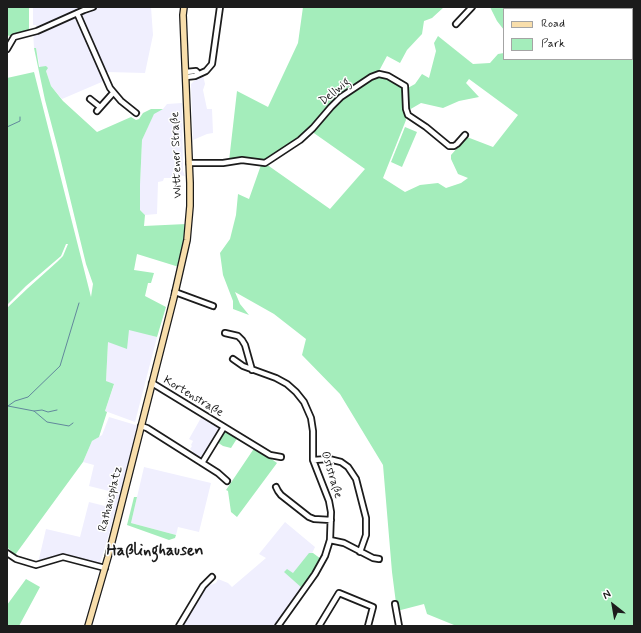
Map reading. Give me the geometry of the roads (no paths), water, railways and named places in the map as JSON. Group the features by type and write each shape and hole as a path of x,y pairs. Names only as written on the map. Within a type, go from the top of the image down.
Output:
{"main road":[{"name":"Wittener Straße","path":"180,7 183,15"},
{"name":"Wittener Straße","path":"141,426 184,256 188,228 190,206 183,15 184,7"},
{"name":"Rathausplatz","path":"90,625 141,426"}],"street":[{"path":"7,49 14,37 37,31 93,7"},
{"path":"186,74 195,76 199,74 208,69 213,60 220,7"},
{"path":"456,24 472,7"},
{"path":"77,13 113,93 136,113"},
{"name":"Dellwig","path":"189,163 225,163 242,160 265,163 300,140 341,97 371,77 379,74 388,76 405,86 408,115 426,127 449,146 454,146 465,136"},
{"path":"90,99 98,109 113,93"},
{"path":"175,292 213,306"},
{"path":"224,334 238,336 242,340 252,370"},
{"name":"Oststraße","path":"233,359 240,365 281,381 300,396 311,418 313,431 313,460 329,501 331,520 330,540 325,556 315,574 278,626"},
{"name":"Kortenstraße","path":"152,383 270,455 281,457"},
{"path":"141,426 147,428 218,473 227,481"},
{"name":"Kortenstraße","path":"202,463 224,427"},
{"path":"313,460 329,458 340,462 348,467 356,479 366,518 366,535 360,552"},
{"path":"276,487 281,495 309,517 314,519 331,520"},
{"path":"330,540 344,543 373,558 379,559"},
{"path":"7,553 24,562 36,565 66,557 105,568"},
{"path":"179,626 203,586 212,577"},
{"path":"319,626 339,593 373,607 368,626"},
{"path":"395,604 398,626"}],"waterway":[{"path":"7,127 20,121 20,117"},
{"path":"8,406 15,401 28,397 60,366 79,303"},
{"path":"7,407 34,411 47,422 69,426 73,423"},
{"path":"34,411 42,410 48,412 57,410"}],"district":[{"name":"Haßlinghausen","path":"155,552"}]}
